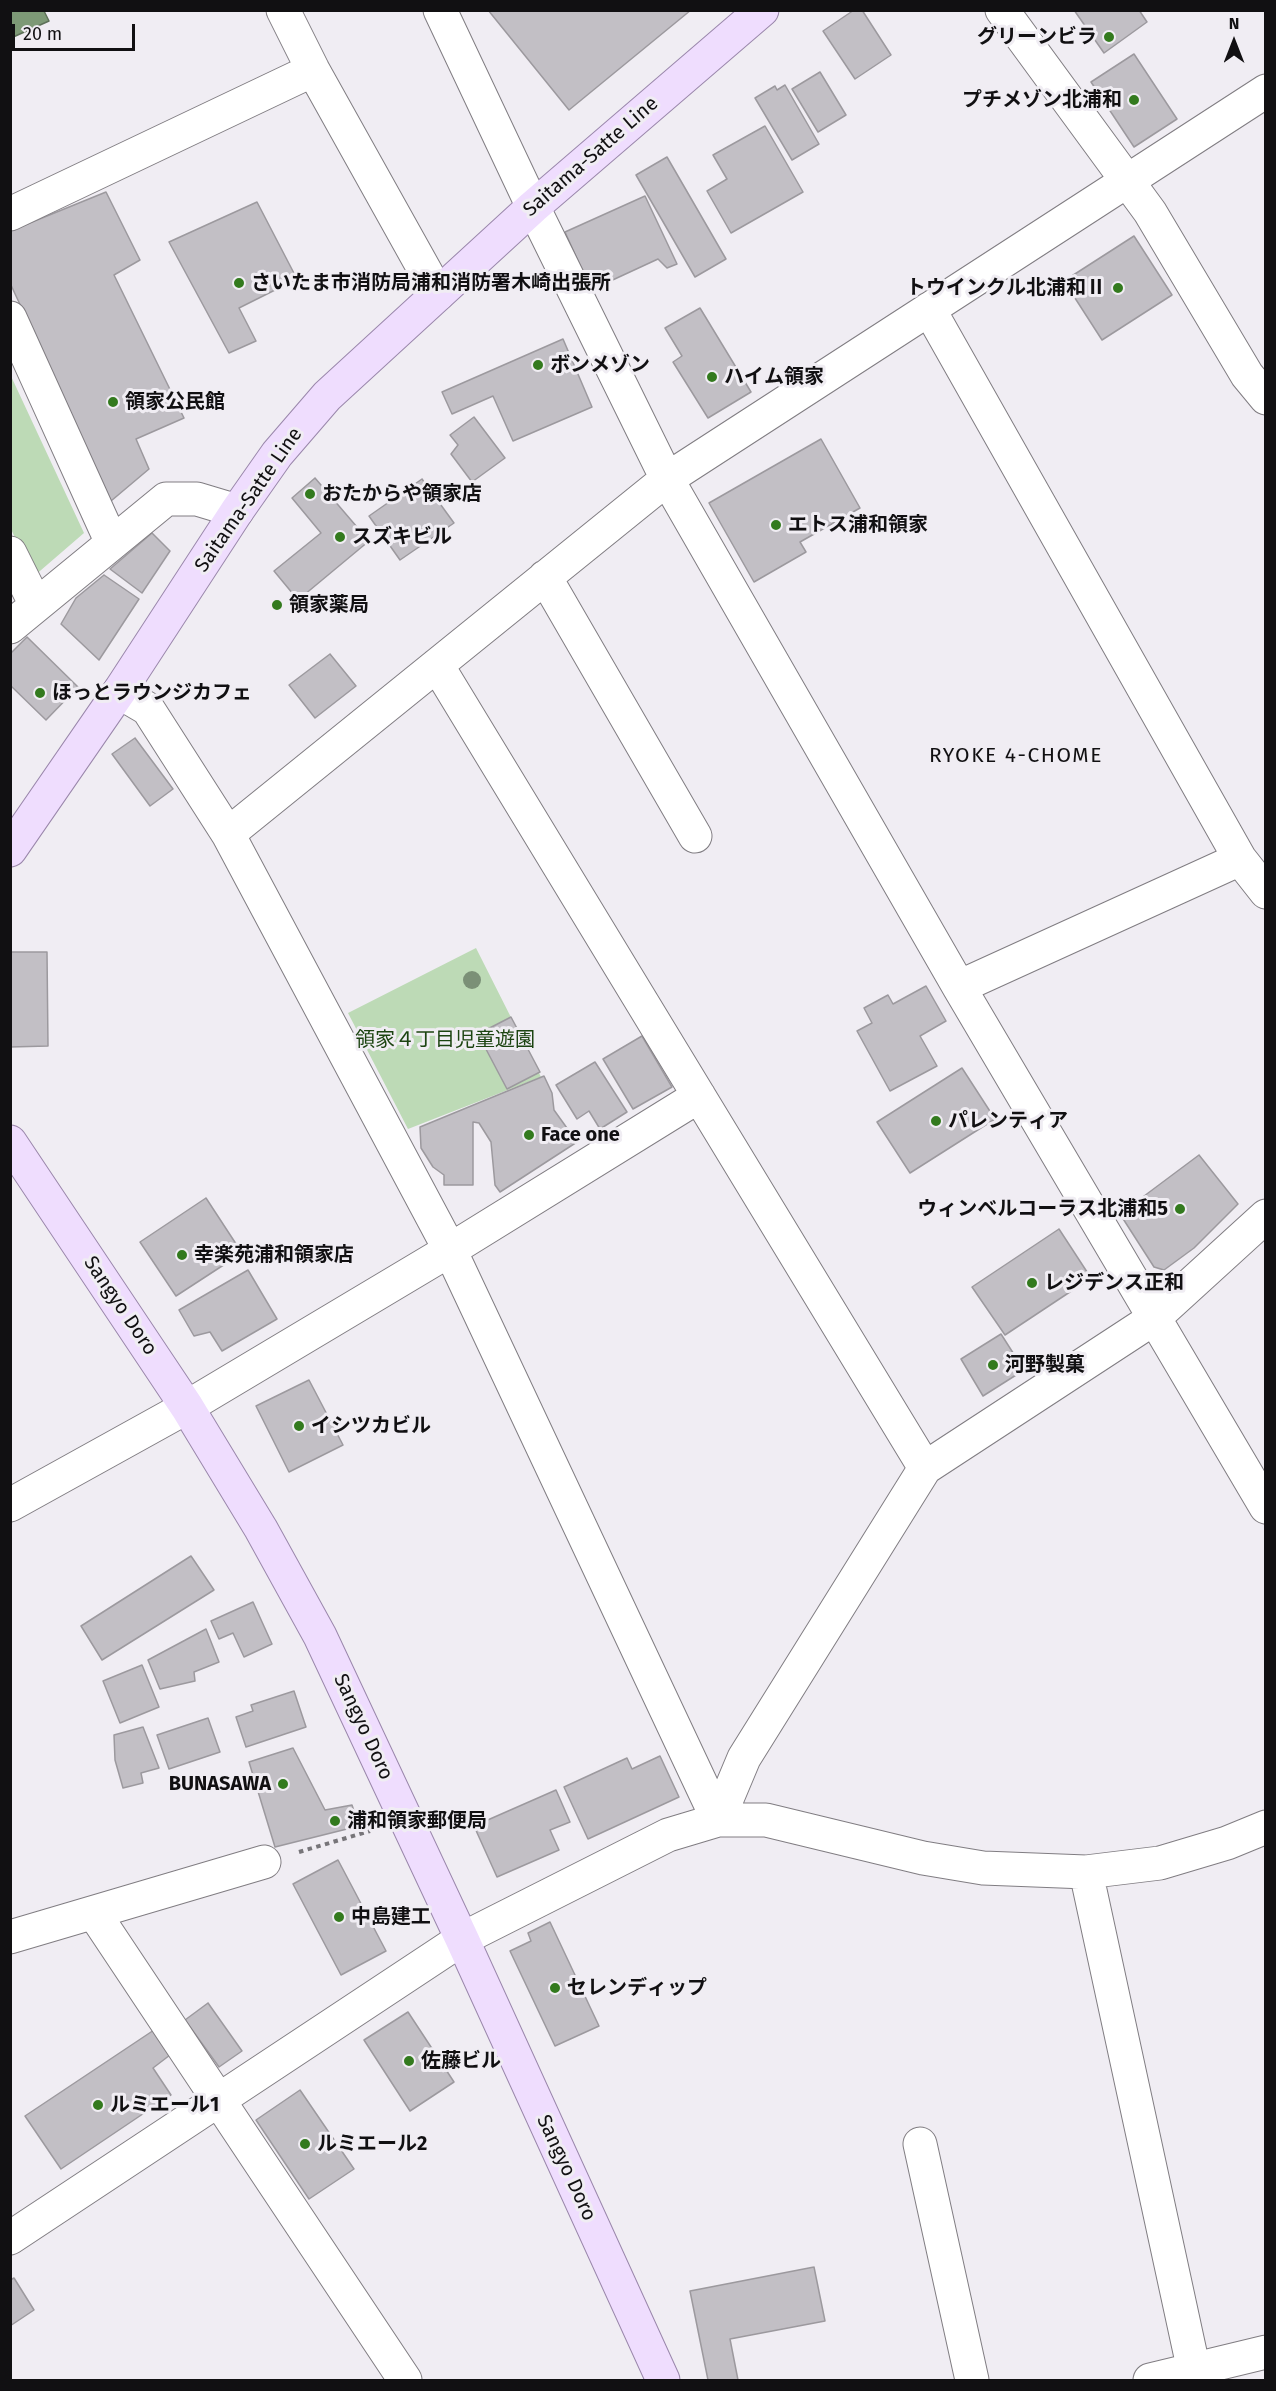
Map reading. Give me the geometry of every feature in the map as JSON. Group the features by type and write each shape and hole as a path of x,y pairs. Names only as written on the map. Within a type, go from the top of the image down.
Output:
{"main road":[{"name":"Saitama-Satte Line","path":"10,850 119,692 277,454 327,396 533,207 762,10"},
{"name":"Sangyo Doro","path":"10,1142 187,1407 261,1529 320,1636 462,1939 663,2380"}],"street":[{"path":"283,10 313,70 438,294"},
{"path":"440,10 533,207 667,479 958,987 1266,1507"},
{"path":"1002,10 1150,212 1247,375 1266,398"},
{"path":"10,214 313,70"},
{"path":"228,834 667,479 1266,91"},
{"path":"929,309 1240,859 1266,892"},
{"path":"10,318 112,543"},
{"path":"10,627 166,498 198,498 237,512"},
{"path":"10,553 36,605"},
{"path":"545,578 695,836"},
{"path":"437,664 925,1468"},
{"path":"119,692 148,710 228,834 450,1250 718,1820"},
{"path":"958,987 1240,859"},
{"path":"10,1505 187,1407 450,1250 699,1096"},
{"path":"718,1820 744,1758 925,1468 1153,1319 1266,1216"},
{"path":"10,2238 462,1939 668,1835 718,1820 766,1820 922,1858 983,1868 1086,1872 1160,1863 1227,1843 1266,1827"},
{"path":"10,1937 264,1862"},
{"path":"1086,1872 1196,2375"},
{"path":"94,1913 405,2380"},
{"path":"920,2144 972,2380"},
{"path":"1150,2380 1196,2375 1266,2352"}],"path":[{"path":"264,1862 407,1820"}],"green space":[{"path":"10,374 84,533 33,577 11,529"},
{"name":"領家４丁目児童遊園","path":"476,948 541,1077 408,1129 348,1013"}],"shaded area":[{"path":"11,10 44,11 49,21 11,38"}],"building":[{"path":"488,10 691,10 569,110"},
{"path":"854,10 862,10 891,55 855,79 823,31"},
{"name":"グリーンビラ","path":"1074,10 1139,10 1147,22 1104,53"},
{"name":"プチメゾン北浦和","path":"1134,54 1177,119 1134,147 1091,82"},
{"path":"820,72 846,115 818,132 792,89"},
{"path":"785,85 819,144 792,160 755,98 775,86 777,90"},
{"path":"765,126 803,192 731,233 707,191 727,179 713,155"},
{"path":"667,157 726,259 695,277 636,175"},
{"path":"106,192 140,260 114,275 184,418 136,439 149,469 111,501 10,283 10,231"},
{"path":"645,196 677,264 667,268 658,259 591,290 565,232"},
{"path":"257,202 297,279 239,308 256,341 229,353 169,242"},
{"name":"トウインクル北浦和Ⅱ","path":"1134,236 1172,295 1102,340 1064,281"},
{"name":"ハイム領家","path":"700,308 751,392 708,418 673,362 682,356 665,328"},
{"name":"ボンメゾン","path":"563,339 592,407 513,441 493,396 452,414 442,392"},
{"path":"474,417 505,458 472,482 451,454 458,445 450,435"},
{"name":"エトス浦和領家","path":"821,439 860,508 800,542 806,552 754,582 709,503"},
{"name":"スズキビル","path":"315,478 369,541 298,600 274,571 321,533 292,498"},
{"path":"422,479 454,523 400,560 369,516"},
{"path":"152,533 170,551 142,593 110,569"},
{"path":"104,575 139,599 99,660 61,624 76,598"},
{"path":"27,637 78,687 46,720 10,685 10,654"},
{"path":"330,654 356,686 315,718 289,685"},
{"path":"135,738 173,789 150,806 112,754"},
{"path":"10,952 47,952 48,1046 10,1047"},
{"path":"926,986 946,1021 920,1036 937,1066 890,1091 857,1031 872,1023 864,1008 888,995 893,1004"},
{"path":"511,1017 540,1072 507,1089 478,1034"},
{"path":"642,1036 672,1087 633,1109 603,1059"},
{"path":"595,1062 627,1112 600,1129 589,1111 577,1119 556,1085"},
{"name":"パレンティア","path":"962,1068 995,1119 910,1173 877,1122"},
{"name":"Face one","path":"544,1076 552,1093 554,1110 577,1142 500,1192 495,1185 491,1142 479,1123 473,1122 473,1185 444,1185 444,1175 433,1167 421,1148 420,1127"},
{"name":"ウィンベルコーラス北浦和5","path":"1199,1155 1238,1204 1194,1248 1164,1270 1154,1267 1120,1214"},
{"path":"206,1198 242,1253 176,1296 140,1242"},
{"name":"レジデンス正和","path":"1059,1229 1091,1278 1005,1335 972,1287"},
{"path":"248,1270 277,1319 222,1351 210,1332 194,1336 179,1310"},
{"name":"河野製菓","path":"1001,1334 1024,1370 983,1396 961,1359"},
{"name":"イシツカビル","path":"309,1380 343,1445 289,1472 256,1406"},
{"path":"191,1556 214,1590 102,1660 81,1626"},
{"path":"253,1602 272,1644 244,1657 233,1633 219,1639 211,1621"},
{"path":"206,1629 219,1662 194,1672 195,1681 160,1689 148,1660"},
{"path":"142,1665 159,1707 120,1723 103,1681"},
{"path":"294,1691 306,1727 246,1747 236,1717 253,1711 251,1705"},
{"path":"208,1718 220,1752 169,1769 157,1735"},
{"path":"143,1727 159,1768 141,1773 143,1783 123,1788 115,1760 114,1735"},
{"name":"BUNASAWA","path":"293,1748 325,1810 352,1805 359,1826 275,1847 249,1762"},
{"path":"660,1756 679,1797 588,1839 564,1787 627,1758 632,1769"},
{"path":"556,1790 570,1822 550,1830 559,1850 497,1877 474,1826"},
{"name":"中島建工","path":"338,1860 386,1951 341,1975 293,1884"},
{"name":"セレンディップ","path":"550,1922 599,2026 555,2046 510,1951 531,1941 528,1933"},
{"path":"208,2003 242,2051 219,2067 185,2020"},
{"name":"佐藤ビル","path":"408,2012 454,2082 410,2111 364,2040"},
{"name":"ルミエール1","path":"154,2030 170,2055 153,2068 171,2095 61,2169 25,2116"},
{"name":"ルミエール2","path":"300,2090 354,2169 309,2199 256,2120"},
{"path":"814,2267 825,2321 730,2339 738,2380 708,2380 690,2291"},
{"path":"14,2278 34,2310 10,2326 10,2280"}],"place":[{"name":"グリーンビラ","path":"1109,37"},
{"name":"プチメゾン北浦和","path":"1134,100"},
{"name":"さいたま市消防局浦和消防署木崎出張所","path":"239,283"},
{"name":"トウインクル北浦和Ⅱ","path":"1118,288"},
{"name":"ボンメゾン","path":"538,365"},
{"name":"ハイム領家","path":"712,377"},
{"name":"領家公民館","path":"113,402"},
{"name":"おたからや領家店","path":"310,494"},
{"name":"エトス浦和領家","path":"776,525"},
{"name":"スズキビル","path":"340,537"},
{"name":"領家薬局","path":"277,605"},
{"name":"ほっとラウンジカフェ","path":"40,693"},
{"name":"パレンティア","path":"936,1121"},
{"name":"Face one","path":"529,1135"},
{"name":"ウィンベルコーラス北浦和5","path":"1180,1209"},
{"name":"幸楽苑浦和領家店","path":"182,1255"},
{"name":"レジデンス正和","path":"1032,1283"},
{"name":"河野製菓","path":"993,1365"},
{"name":"イシツカビル","path":"299,1426"},
{"name":"BUNASAWA","path":"283,1784"},
{"name":"浦和領家郵便局","path":"335,1821"},
{"name":"中島建工","path":"339,1917"},
{"name":"セレンディップ","path":"555,1988"},
{"name":"佐藤ビル","path":"409,2061"},
{"name":"ルミエール1","path":"98,2105"},
{"name":"ルミエール2","path":"305,2144"}],"district":[{"name":"RYOKE 4-CHOME","path":"1016,756"}]}
